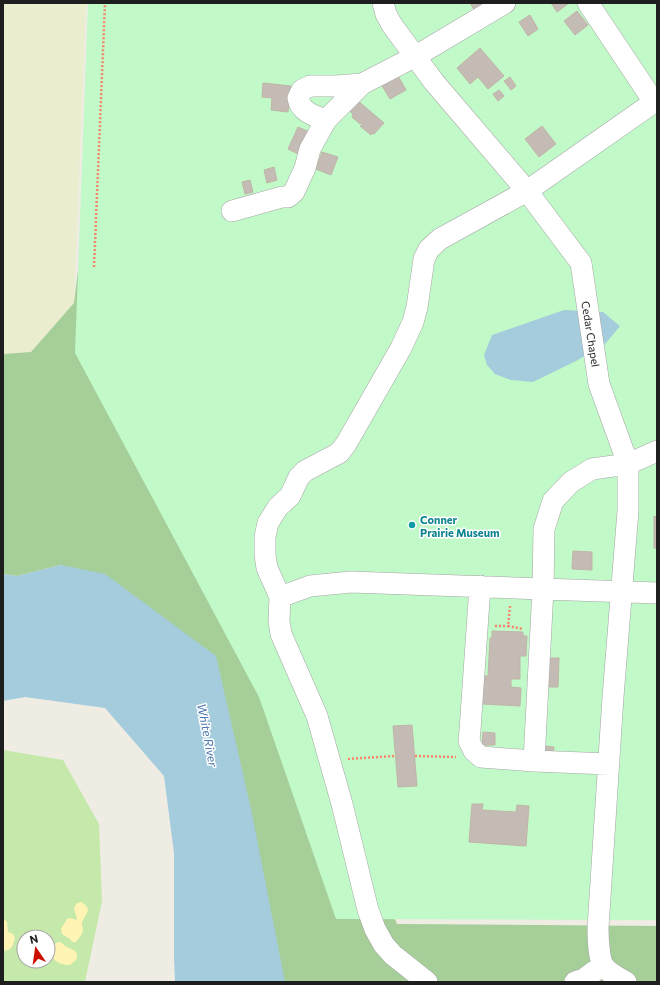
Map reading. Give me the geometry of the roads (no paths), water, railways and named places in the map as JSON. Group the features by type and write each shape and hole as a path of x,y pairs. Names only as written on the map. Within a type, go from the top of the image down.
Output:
{"lane":[{"name":"Cedar Chapel","path":"383,3 386,14 392,25 434,82 527,191 580,263 599,384 628,464 628,512 621,591 598,928 598,943 603,965"},
{"path":"232,211 288,197 294,192 310,149 326,120 362,84 416,56 505,3"},
{"path":"427,982 393,955 384,945 375,929 368,910 342,804 317,716 281,634 280,596 267,568 265,537 268,523 278,507 290,496 299,477 305,471 339,453 346,444 400,348 412,322 417,308 424,259 429,249 440,240 527,191 655,101 588,3"},
{"path":"326,120 309,113 302,108 298,98 302,90 310,86 362,84"},
{"path":"534,762 543,589 544,530 552,501 571,482 592,469 628,464 657,451"},
{"path":"280,596 310,586 351,582 621,591 657,594"},
{"path":"480,586 469,741 474,751 481,757 534,762 609,764"},
{"path":"575,982 584,979 603,965 626,982"}],"water":[{"path":"564,310 603,312 620,326 606,343 578,360 533,382 511,380 495,374 487,365 484,355 492,335"},
{"name":"White River","path":"61,565 105,574 216,656 251,809 285,982 175,982 174,853 164,776 105,708 25,697 3,701 3,574 17,576"}],"place":[{"name":"Conner Prairie Museum","path":"412,525"}]}
